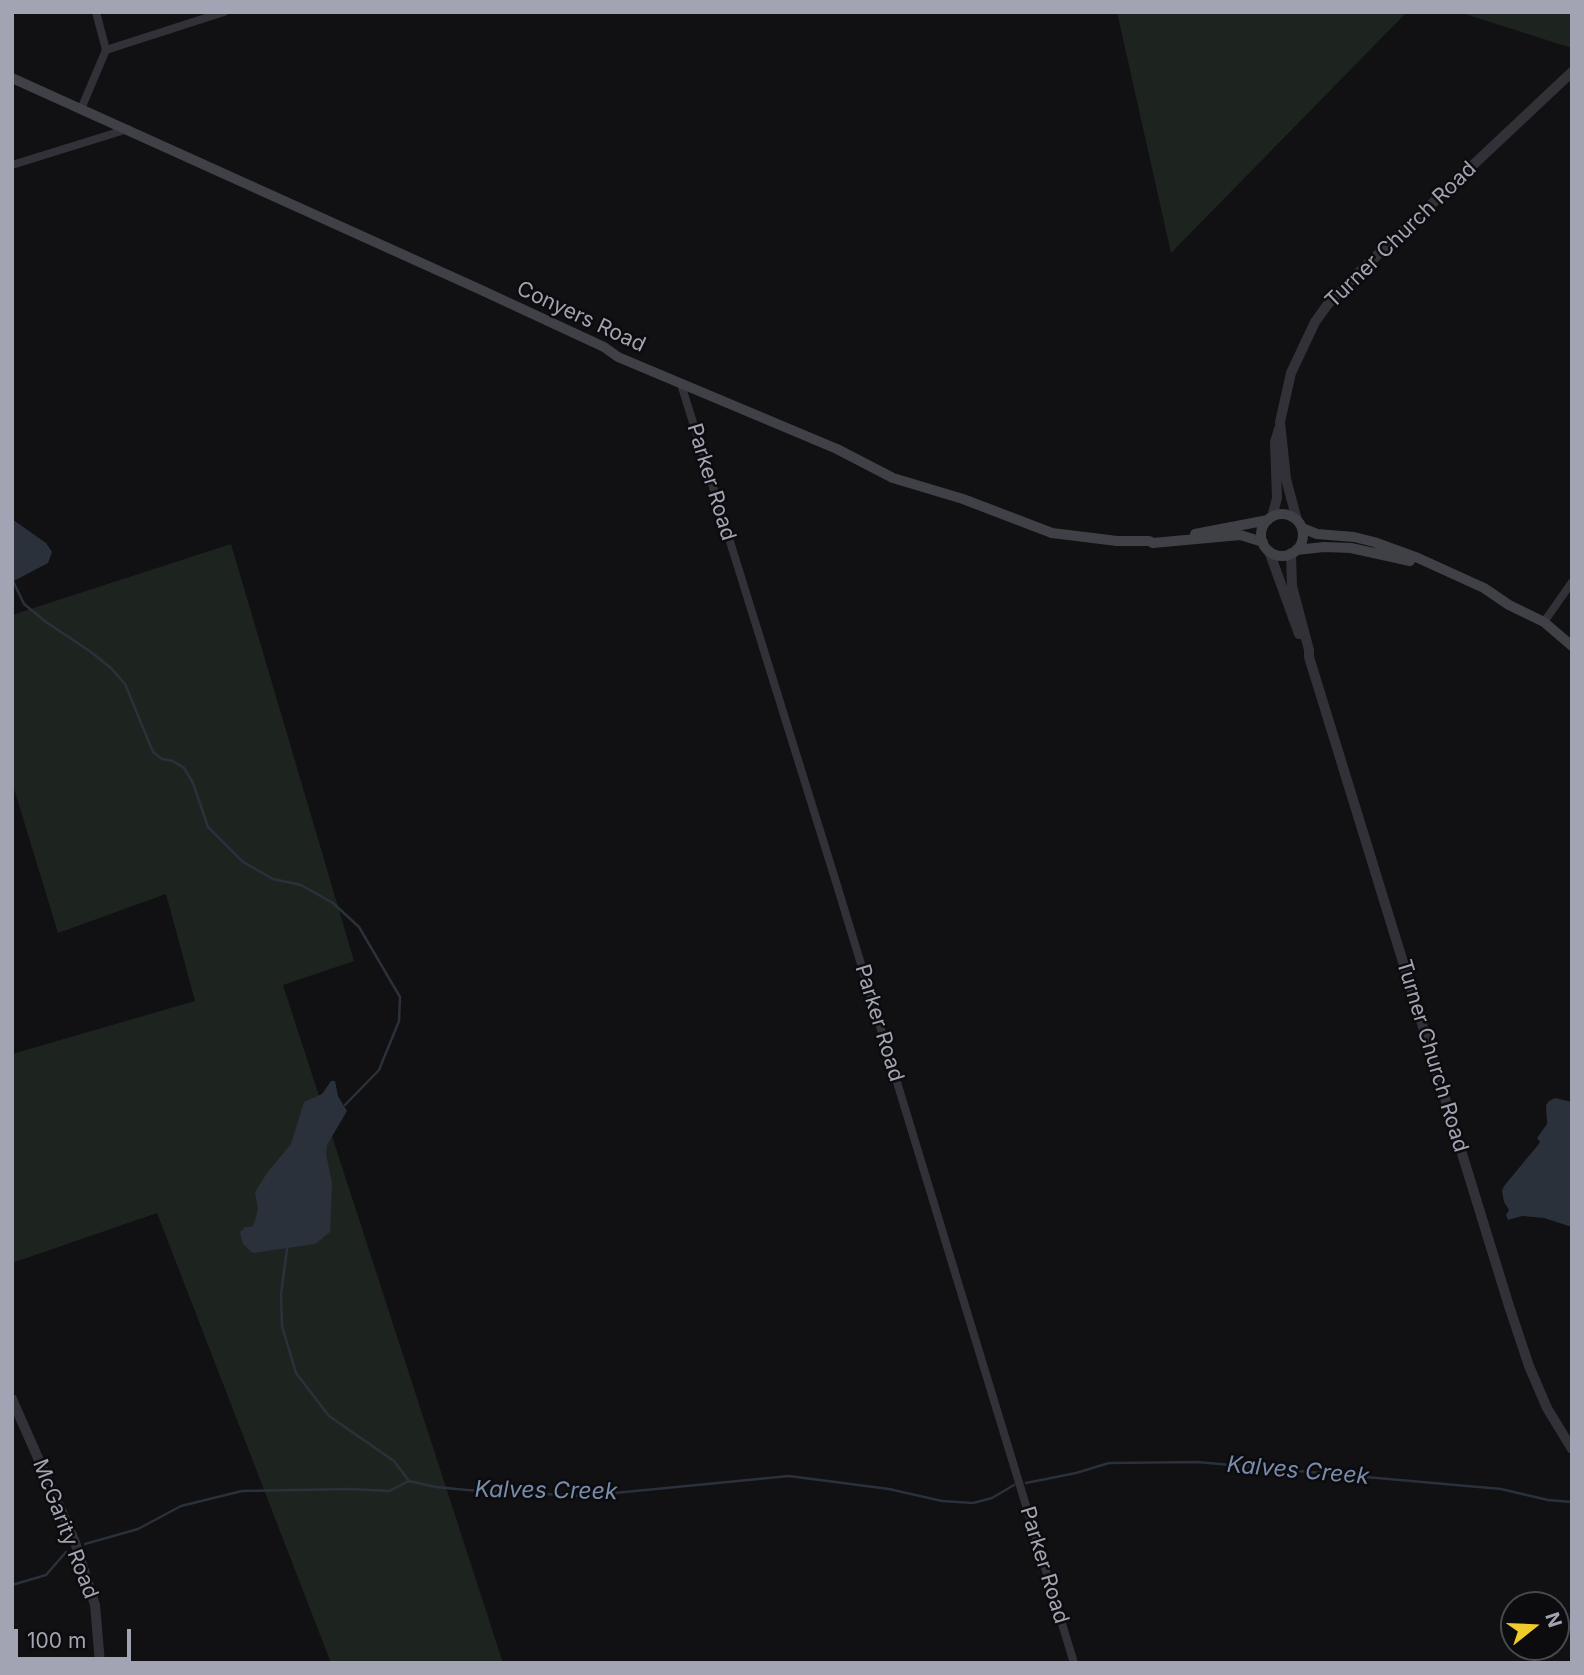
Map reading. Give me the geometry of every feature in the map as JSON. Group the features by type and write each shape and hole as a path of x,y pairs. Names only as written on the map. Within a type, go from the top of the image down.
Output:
{"main road":[{"name":"Conyers Road","path":"12,78 681,384 837,449 893,478 963,499 1052,533 1153,543 1240,536 1252,537 1266,547"},
{"path":"1422,562 1416,563 1351,548 1324,547 1278,555 1266,547 1262,530 1270,518 1285,514 1317,534 1354,537 1418,558 1484,589 1544,622 1572,646"},
{"name":"Conyers Road","path":"1149,541 1153,538 1205,533 1270,518"},
{"path":"1293,552 1302,540 1300,524"}],"street":[{"path":"81,109 106,50 96,12"},
{"path":"106,50 224,12"},
{"name":"Turner Church Road","path":"1300,524 1286,479 1279,428 1286,390 1297,358 1315,322 1328,304 1572,72"},
{"path":"12,166 128,129"},
{"name":"Parker Road","path":"681,384 1074,1663"},
{"name":"Turner Church Road","path":"1270,518 1277,498 1275,435 1279,428"},
{"name":"Turner Church Road","path":"1266,547 1305,653 1309,657"},
{"name":"Turner Church Road","path":"1293,552 1292,586 1310,650 1309,657 1517,1331 1547,1408 1572,1449"},
{"path":"1544,622 1572,582"},
{"name":"McGarity Road","path":"12,1399 75,1542 95,1605 100,1663"}],"shaded area":[{"path":"1117,12 1407,12 1171,253"},
{"path":"1459,12 1572,12 1572,48 1562,45"},
{"path":"12,519 46,543 52,552 48,563 12,582"},
{"path":"231,544 354,961 283,985 503,1663 331,1663 157,1213 12,1263 12,1054 195,1001 166,894 58,933 12,782 12,615"},
{"path":"331,1081 335,1081 338,1096 347,1111 327,1145 326,1154 332,1183 330,1232 315,1244 253,1253 243,1244 240,1232 245,1227 252,1227 254,1223 258,1210 255,1192 291,1144 304,1102 322,1094"},
{"path":"1555,1098 1572,1102 1572,1227 1544,1218 1522,1216 1508,1220 1506,1215 1509,1210 1502,1191 1540,1142 1537,1138 1547,1124 1546,1105"}],"waterway":[{"path":"13,581 24,604 91,652 125,684 153,752 184,768 193,783 208,827 243,862 273,879 301,885 333,903 359,927 400,997 399,1021 379,1070 345,1105"},
{"path":"287,1249 281,1294 282,1326 296,1373 329,1416 394,1461 409,1481"},
{"name":"Kalves Creek","path":"1026,1483 1109,1463 1197,1462 1501,1489 1548,1500 1572,1502"},
{"name":"Kalves Creek","path":"85,1544 138,1529 181,1506 242,1491 389,1491 409,1481 467,1490 584,1496 789,1476 889,1489 942,1501 973,1503 992,1498 1014,1485"},
{"name":"Kalves Creek","path":"12,1585 46,1575 66,1552"}]}
